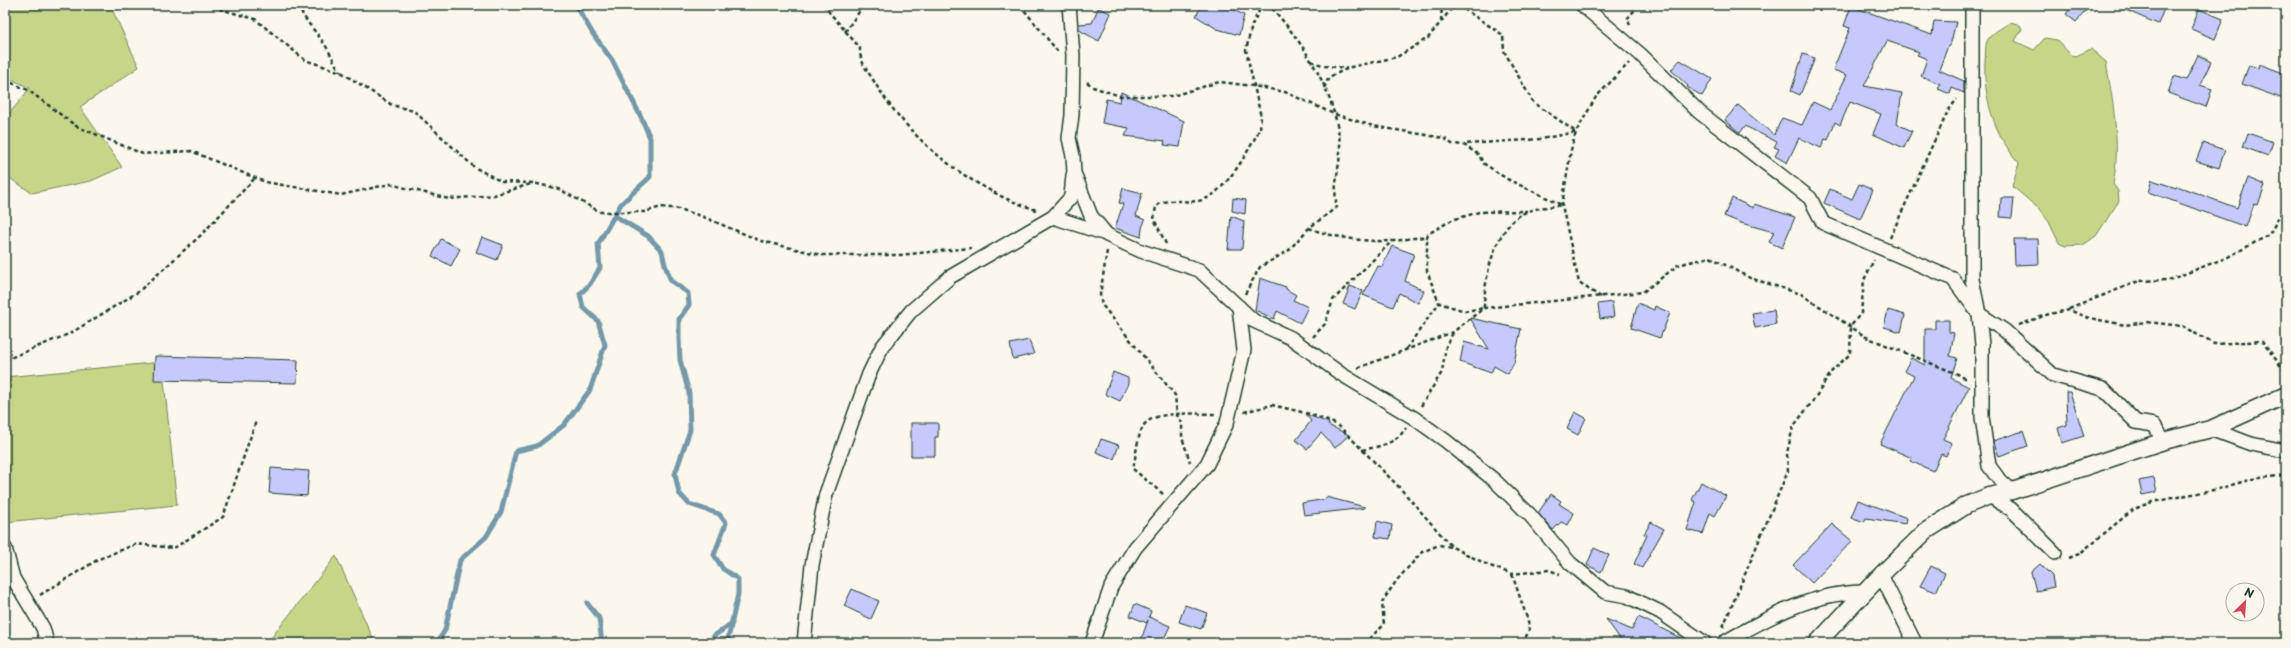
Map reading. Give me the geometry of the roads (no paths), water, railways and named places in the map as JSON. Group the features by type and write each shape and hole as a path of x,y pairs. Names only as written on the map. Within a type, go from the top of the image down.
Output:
{"street":[{"path":"804,643 812,565 826,494 869,374 882,347 911,311 950,277 1053,217 1071,197 1074,173 1073,156 1069,138 1072,115 1073,70 1069,5"},
{"path":"1582,5 1640,54 1699,112 1810,198 1823,223 1953,279 1979,314 2005,331 2053,375 2103,389 2136,422 2154,426 2164,441"},
{"path":"1972,5 1972,279 1979,314 1982,345 1980,390 1983,430 1989,466 1998,478 2012,491"},
{"path":"1074,173 1091,216 1107,235"},
{"path":"1053,217 1077,223 1141,251 1199,270 1254,321 1276,329 1341,374 1414,418 1494,480 1530,515 1570,563 1586,578 1605,592 1627,596 1660,612 1705,643"},
{"path":"1092,643 1111,587 1134,548 1207,464 1227,423 1244,350 1239,307"},
{"path":"1817,643 1864,592 1926,531 1967,505 1989,496 2012,491 2164,441 2211,429 2286,395"},
{"path":"2211,429 2251,444 2286,451"},
{"path":"1989,496 2011,509 2055,554"},
{"path":"5,548 13,578 43,628 47,643"},
{"path":"1881,575 1915,643"},
{"path":"1722,643 1793,605 1841,592 1864,592"}],"waterway":[{"path":"437,643 445,630 460,560 486,537 501,512 516,451 537,446 564,425 590,390 605,345 598,321 583,307 580,294 590,284 600,268 598,244 621,204 650,177 650,138 641,117 612,60 593,34 576,5"},
{"path":"615,216 648,236 662,251 671,281 688,293 689,305 679,319 679,338 680,360 689,393 690,430 675,474 679,493 689,504 719,514 726,523 714,555 723,569 738,579 738,594 728,639 732,643"},
{"path":"587,603 599,618 602,643"},
{"path":"711,643 714,636 732,623"}]}
